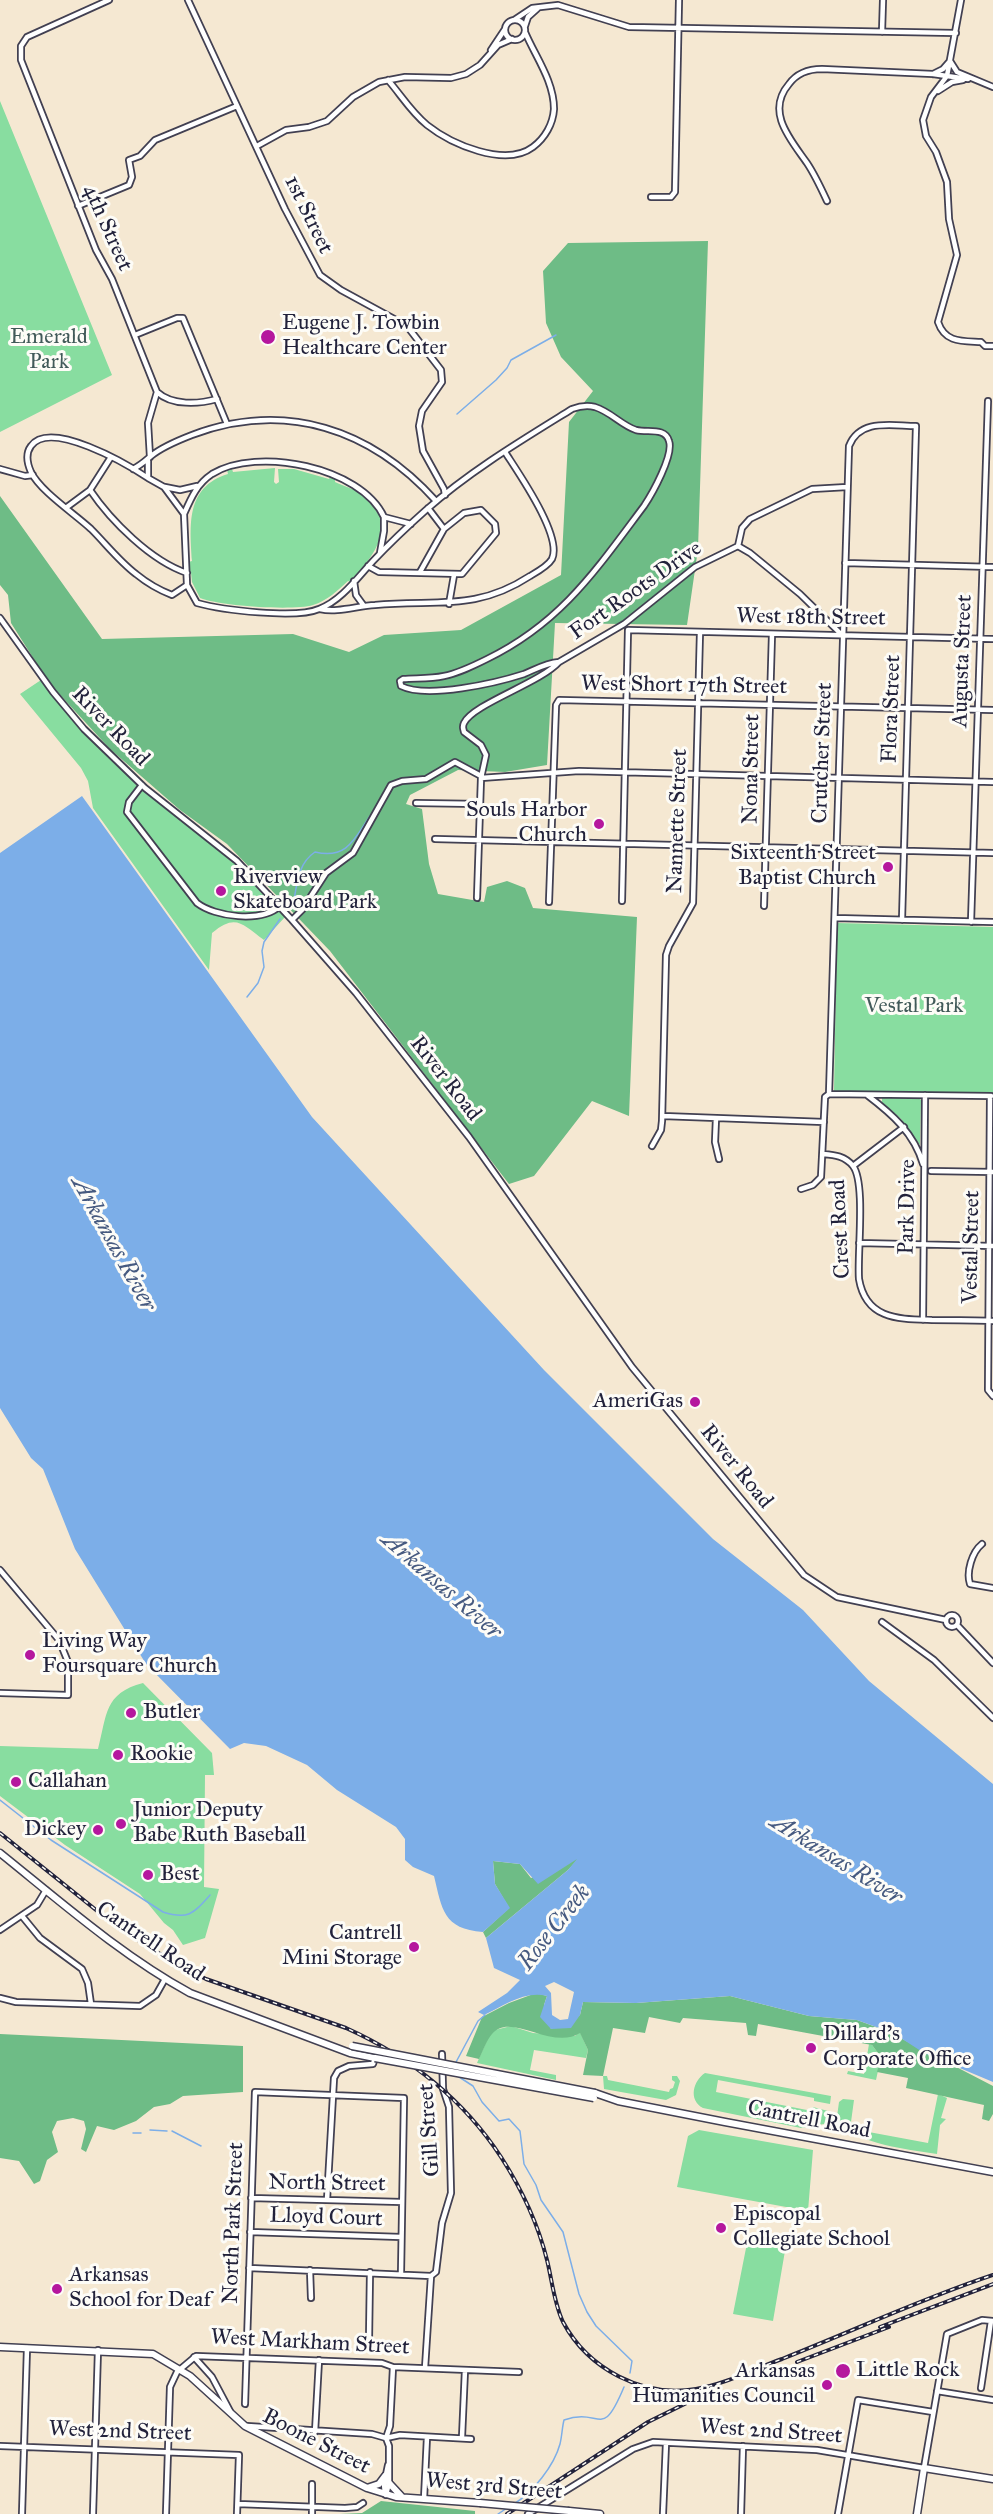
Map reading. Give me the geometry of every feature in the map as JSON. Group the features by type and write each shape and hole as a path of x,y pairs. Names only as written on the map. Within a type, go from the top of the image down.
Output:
{"main road":[{"name":"Cantrell Road","path":"0,1853 117,1946 165,1979 201,1998 329,2045 993,2172"},
{"name":"Cantrell Road","path":"351,2049 374,2059 595,2096"},
{"path":"0,2348 98,2350 153,2354 180,2369"},
{"name":"Boone Street","path":"180,2369 244,2426 367,2488 386,2494"},
{"path":"917,2514 924,2468"},
{"name":"West 2nd Street","path":"924,2468 993,2479"},
{"path":"367,2488 379,2484 385,2476"},
{"path":"389,2483 402,2497"},
{"name":"West 3rd Street","path":"386,2494 600,2514"}],"street":[{"name":"4th Street","path":"109,0 25,39 20,53 78,206 158,392"},
{"name":"1st Street","path":"188,0 285,209 320,275 341,290 407,326 441,370 442,382 422,411 419,426 423,451 445,495"},
{"path":"651,197 671,197 675,192 679,0"},
{"path":"882,32 884,0"},
{"path":"961,0 947,76 933,94 925,111 923,129 936,152 947,182 949,219 957,255 938,322 943,333 949,338 993,346"},
{"path":"257,146 286,130 309,127 327,121 353,97 379,82 399,78 450,78 466,74 480,65 506,27 532,8 540,6 558,5 629,27 956,33"},
{"path":"518,39 525,29 528,17 540,6"},
{"path":"388,80 421,119 447,138 485,152 505,156 520,154 542,140 549,127 554,109 550,86 525,29 520,21 514,20"},
{"path":"506,27 507,35 512,39"},
{"path":"490,52 498,45 512,39 518,39 531,47"},
{"path":"933,75 950,61"},
{"path":"950,61 957,72 968,79"},
{"path":"827,201 781,122 779,108 787,86 801,74 817,69 933,75 980,81 993,87"},
{"path":"395,88 399,78"},
{"path":"933,94 952,82 968,79"},
{"path":"78,206 125,187 131,181 129,160 140,156 155,140 237,106"},
{"path":"135,335 177,318 185,320 227,424"},
{"path":"148,478 148,423 158,392 166,400 177,402 217,399"},
{"name":"Augusta Street","path":"971,922 988,401"},
{"name":"Fort Roots Drive","path":"505,452 572,409 588,406 607,412 633,429 663,433 667,437 670,448 649,499 587,582 562,607 523,639 473,666 434,678 403,679 400,683 402,687 415,690 465,687 522,674 548,663 559,662"},
{"path":"133,469 191,435 227,424 255,420 282,420 313,424 361,441 397,463 436,501"},
{"name":"Flora Street","path":"849,446 853,437 865,427 873,425 916,426 902,920"},
{"path":"188,585 172,595 153,586 130,569 33,476 28,454 32,444 41,438 53,437 69,440 111,457 164,487 183,490 197,486 213,474 239,465 272,462 318,469 355,485 373,499 384,517 380,554"},
{"name":"Crutcher Street","path":"801,1189 813,1185 821,1177 825,1097 829,1094 849,446"},
{"path":"197,486 184,514 188,585 194,599 201,604 268,612 470,602 516,584 552,559 548,530 535,498 505,452 436,501 354,581 320,609"},
{"path":"67,507 90,490 111,457"},
{"path":"0,469 33,476"},
{"path":"164,487 184,514"},
{"path":"738,546 742,528 750,519 812,489 847,487"},
{"path":"90,490 144,548 164,562 187,573"},
{"path":"985,494 993,495"},
{"path":"428,508 444,529"},
{"path":"368,566 380,572 454,575 465,572 496,533 496,528 481,510 464,513 444,529 420,572"},
{"path":"384,517 411,524"},
{"name":"Fort Roots Drive","path":"481,777 486,760 485,752 481,745 464,732 464,722 478,711 546,674 559,662 624,624 695,567 738,546 800,594 843,636"},
{"path":"845,563 993,567"},
{"path":"449,604 454,575"},
{"path":"354,581 356,595 364,606"},
{"name":"River Road","path":"0,618 70,714 142,785 225,851 280,906 363,1001 469,1137 632,1367 798,1569 828,1592 849,1600 946,1620"},
{"name":"West 18th Street","path":"627,701 628,630 993,639"},
{"name":"Nannette Street","path":"652,1146 661,1130 663,1116 666,955 693,903 700,632"},
{"name":"Nona Street","path":"764,906 772,634"},
{"name":"West Short 17th Street","path":"553,772 556,705 562,699 993,710"},
{"path":"622,901 627,701"},
{"path":"292,920 302,910 329,871 353,853 387,790 394,783 426,779 455,762 481,777 510,778 553,772 625,772 993,782"},
{"path":"549,902 553,772"},
{"path":"477,898 481,777"},
{"path":"142,785 129,802 127,812 197,903 206,910 226,915 266,913 280,906"},
{"path":"416,803 480,804"},
{"path":"435,839 993,853"},
{"path":"834,918 993,922"},
{"path":"829,1094 992,1096"},
{"path":"867,1095 891,1112 904,1127 919,1153 924,1170"},
{"name":"Park Drive","path":"923,1320 925,1095"},
{"name":"Vestal Street","path":"992,1096 991,1321 988,1389 993,1396"},
{"path":"663,1116 824,1122"},
{"path":"716,1118 715,1142 719,1160"},
{"name":"Crest Road","path":"853,1166 904,1127"},
{"name":"Crest Road","path":"823,1154 838,1156 853,1166 859,1189 860,1283 870,1303 890,1317 991,1321"},
{"path":"932,1171 991,1172"},
{"path":"859,1244 991,1246"},
{"path":"981,1544 977,1548 967,1576 970,1584 993,1588"},
{"path":"0,1570 59,1640 68,1662 68,1695 0,1693"},
{"path":"957,1625 950,1626 946,1620 953,1615 958,1620 957,1625 993,1663"},
{"path":"882,1622 934,1660 993,1718"},
{"path":"0,1930 36,1905 46,1890"},
{"path":"22,1916 40,1938 82,1969 88,1983 91,2004"},
{"path":"0,1998 16,2002 142,2005 156,1995 165,1979"},
{"name":"Gill Street","path":"425,2368 431,2276 437,2268 442,2223 451,2193 449,2107 443,2089 442,2054"},
{"path":"327,2200 334,2078 338,2071 349,2066 370,2064 374,2059"},
{"name":"North Park Street","path":"245,2404 255,2092 332,2094"},
{"path":"332,2094 404,2098 401,2273"},
{"name":"North Street","path":"251,2198 402,2202"},
{"name":"Lloyd Court","path":"250,2232 401,2237"},
{"path":"249,2268 431,2276"},
{"path":"310,2270 310,2298"},
{"path":"369,2340 370,2272"},
{"path":"924,2468 947,2334 982,2320 992,2321 981,2388"},
{"path":"21,2514 27,2348"},
{"path":"93,2514 98,2350"},
{"name":"West Markham Street","path":"180,2369 194,2357 202,2355 519,2372"},
{"name":"Boone Street","path":"194,2357 212,2377 233,2417"},
{"path":"315,2432 318,2360"},
{"path":"386,2494 389,2483 389,2446 386,2438 390,2426 393,2367"},
{"path":"166,2514 170,2387 172,2379 180,2369"},
{"path":"462,2438 465,2370"},
{"path":"937,2391 993,2400"},
{"path":"838,2514 858,2400 933,2412"},
{"path":"244,2426 372,2434 386,2438 400,2435 471,2439"},
{"path":"424,2499 427,2437"},
{"name":"West 2nd Street","path":"528,2514 633,2449 649,2443 817,2450 924,2468"},
{"path":"663,2514 666,2443"},
{"name":"West 2nd Street","path":"0,2446 240,2455 238,2504"},
{"path":"741,2514 743,2446"},
{"path":"386,2494 385,2476 388,2465"},
{"path":"312,2484 312,2514"},
{"path":"237,2514 238,2504 313,2507 353,2507 363,2504"}],"green space":[{"name":"Emerald Park","path":"0,101 112,375 0,432"},
{"path":"708,241 698,549 687,625 555,623 547,765 505,772 458,770 410,795 406,804 422,809 429,864 438,894 484,902 487,887 507,881 525,888 533,908 637,917 629,1116 592,1101 534,1176 509,1184 330,951 227,844 180,810 110,749 49,683 11,623 8,595 0,585 0,496 102,639 293,634 349,652 384,635 461,630 561,575 569,422 593,391 561,357 546,323 543,271 568,243"},
{"path":"275,468 274,482 276,484 279,482 278,469 294,469 329,479 330,477 335,479 335,482 368,496 378,507 382,518 382,529 374,552 350,582 348,581 328,598 313,605 290,608 256,607 200,598 192,582 191,573 188,572 188,562 192,561 191,522 197,498 214,480 228,474 227,470 232,469 233,472"},
{"path":"41,680 69,714 114,761 146,791 225,854 276,906 285,917 264,940 244,925 227,923 212,933 209,970 93,808 88,781 81,768 20,694"},
{"name":"Vestal Park","path":"837,923 993,927 993,1093 834,1091"},
{"path":"882,1098 918,1098 921,1100 920,1145 901,1119 882,1102"},
{"name":"Junior Deputy Babe Ruth Baseball","path":"143,1683 212,1753 214,1775 205,1775 204,1887 219,1889 205,1938 183,1945 173,1930 164,1923 140,1894 65,1845 0,1796 0,1746 98,1749 106,1716 114,1699 130,1687"},
{"path":"580,1857 568,1870 486,1938 483,1932 509,1908 495,1884 493,1861 520,1864 531,1878"},
{"path":"536,1993 547,1996 544,2005 551,2029 580,2015 583,2002 636,2003 730,1996 809,2016 857,2020 887,2031 993,2086 993,2114 989,2121 982,2119 984,2105 906,2088 908,2078 877,2072 881,2057 872,2045 758,2024 756,2036 748,2035 746,2023 683,2018 680,2023 649,2017 645,2033 613,2028 603,2076 583,2075 588,2050 580,2033 557,2038 520,2028 500,2028 492,2034 479,2059 466,2056 482,2017 509,2003"},
{"path":"511,2026 533,2033 575,2036 580,2032 588,2050 586,2058 534,2050 530,2070 556,2075 556,2080 477,2063 491,2031"},
{"path":"0,2034 243,2046 243,2092 183,2096 170,2104 154,2107 136,2121 114,2130 97,2126 86,2152 81,2149 86,2129 84,2121 73,2118 57,2121 52,2132 58,2152 47,2160 40,2181 34,2184 19,2161 0,2158"},
{"path":"869,2044 881,2057 876,2080 847,2074 848,2071 864,2074"},
{"path":"705,2073 831,2096 830,2104 814,2101 814,2098 718,2080 716,2092 812,2111 813,2107 828,2111 828,2118 824,2124 801,2128 703,2108 695,2100 694,2090 695,2085"},
{"path":"603,2076 607,2076 608,2080 669,2092 675,2082 672,2076 677,2076 680,2081 676,2095 666,2100 604,2089"},
{"path":"938,2094 947,2098 941,2118 946,2119 940,2125 937,2154 897,2148 871,2141 836,2124 839,2102 843,2099 854,2100 851,2122 859,2126 858,2130 928,2143"},
{"path":"699,2130 813,2150 808,2211 677,2187 688,2136"},
{"path":"748,2238 786,2245 773,2321 733,2314"},
{"path":"381,2501 475,2511 475,2514 339,2514 362,2513"}],"water":[{"name":"Arkansas River","path":"82,796 312,1117 544,1370 713,1539 803,1610 869,1681 993,1784 993,2082 924,2053 893,2033 857,2020 809,2016 730,1996 636,2003 583,2002 580,2015 571,2028 551,2029 540,2017 547,1996 522,1997 484,2015 478,2012 507,1993 520,1980 494,1968 486,1938 568,1870 577,1859 538,1884 520,1864 493,1861 495,1884 510,1908 483,1932 460,1927 446,1915 434,1876 413,1867 405,1860 405,1839 396,1827 337,1790 307,1765 266,1746 244,1743 230,1749 146,1664 75,1549 43,1469 31,1458 0,1408 0,853","holes":["554,1982 574,1992 568,2019 560,2020 552,2015 551,1993 545,1986"]}],"waterway":[{"path":"457,414 496,380 511,360 556,335"},
{"path":"290,907 293,906 301,869 309,857 315,852 326,854 343,850 370,816"},
{"path":"247,997 258,983 264,967 262,951 264,942 280,919"},
{"path":"0,1800 51,1840 163,1912 178,1915 190,1914 210,1895"},
{"name":"Rose Creek","path":"455,2064 478,2021 485,2015"},
{"name":"Rose Creek","path":"456,2075 473,2086 482,2102 499,2121 509,2119 520,2131 524,2164 536,2185 541,2200 563,2232 579,2294 587,2312 596,2326 632,2361 630,2373"},
{"path":"150,2130 167,2131"},
{"path":"172,2131 201,2146"},
{"path":"133,2133 141,2133"},
{"name":"Rose Creek","path":"514,2504 535,2486 553,2461 560,2444 564,2420 577,2417 605,2418 610,2414 624,2387"},
{"name":"Rose Creek","path":"498,2514 507,2508"}],"railway":[{"path":"0,1833 116,1926 171,1961 206,1979 346,2028 391,2052 433,2081 452,2098 486,2136 515,2181 539,2233 557,2307 563,2322 587,2354 619,2376 656,2389 676,2391 707,2387 993,2275"},
{"path":"880,2327 993,2284"},
{"path":"797,2362 889,2327"},
{"path":"507,2514 648,2422 709,2392"}],"place":[{"name":"Eugene J. Towbin Healthcare Center","path":"268,337"},
{"name":"Souls Harbor Church","path":"599,824"},
{"name":"Sixteenth Street Baptist Church","path":"888,867"},
{"name":"Riverview Skateboard Park","path":"221,891"},
{"name":"AmeriGas","path":"695,1402"},
{"name":"Living Way Foursquare Church","path":"30,1655"},
{"name":"Butler","path":"131,1713"},
{"name":"Rookie","path":"118,1755"},
{"name":"Callahan","path":"16,1782"},
{"name":"Junior Deputy Babe Ruth Baseball","path":"121,1824"},
{"name":"Dickey","path":"98,1830"},
{"name":"Best","path":"148,1875"},
{"name":"Cantrell Mini Storage","path":"414,1947"},
{"name":"Dillard's Corporate Office","path":"811,2048"},
{"name":"Episcopal Collegiate School","path":"721,2228"},
{"name":"Arkansas School for Deaf","path":"57,2289"},
{"name":"Little Rock","path":"843,2371"},
{"name":"Arkansas Humanities Council","path":"827,2385"}]}
